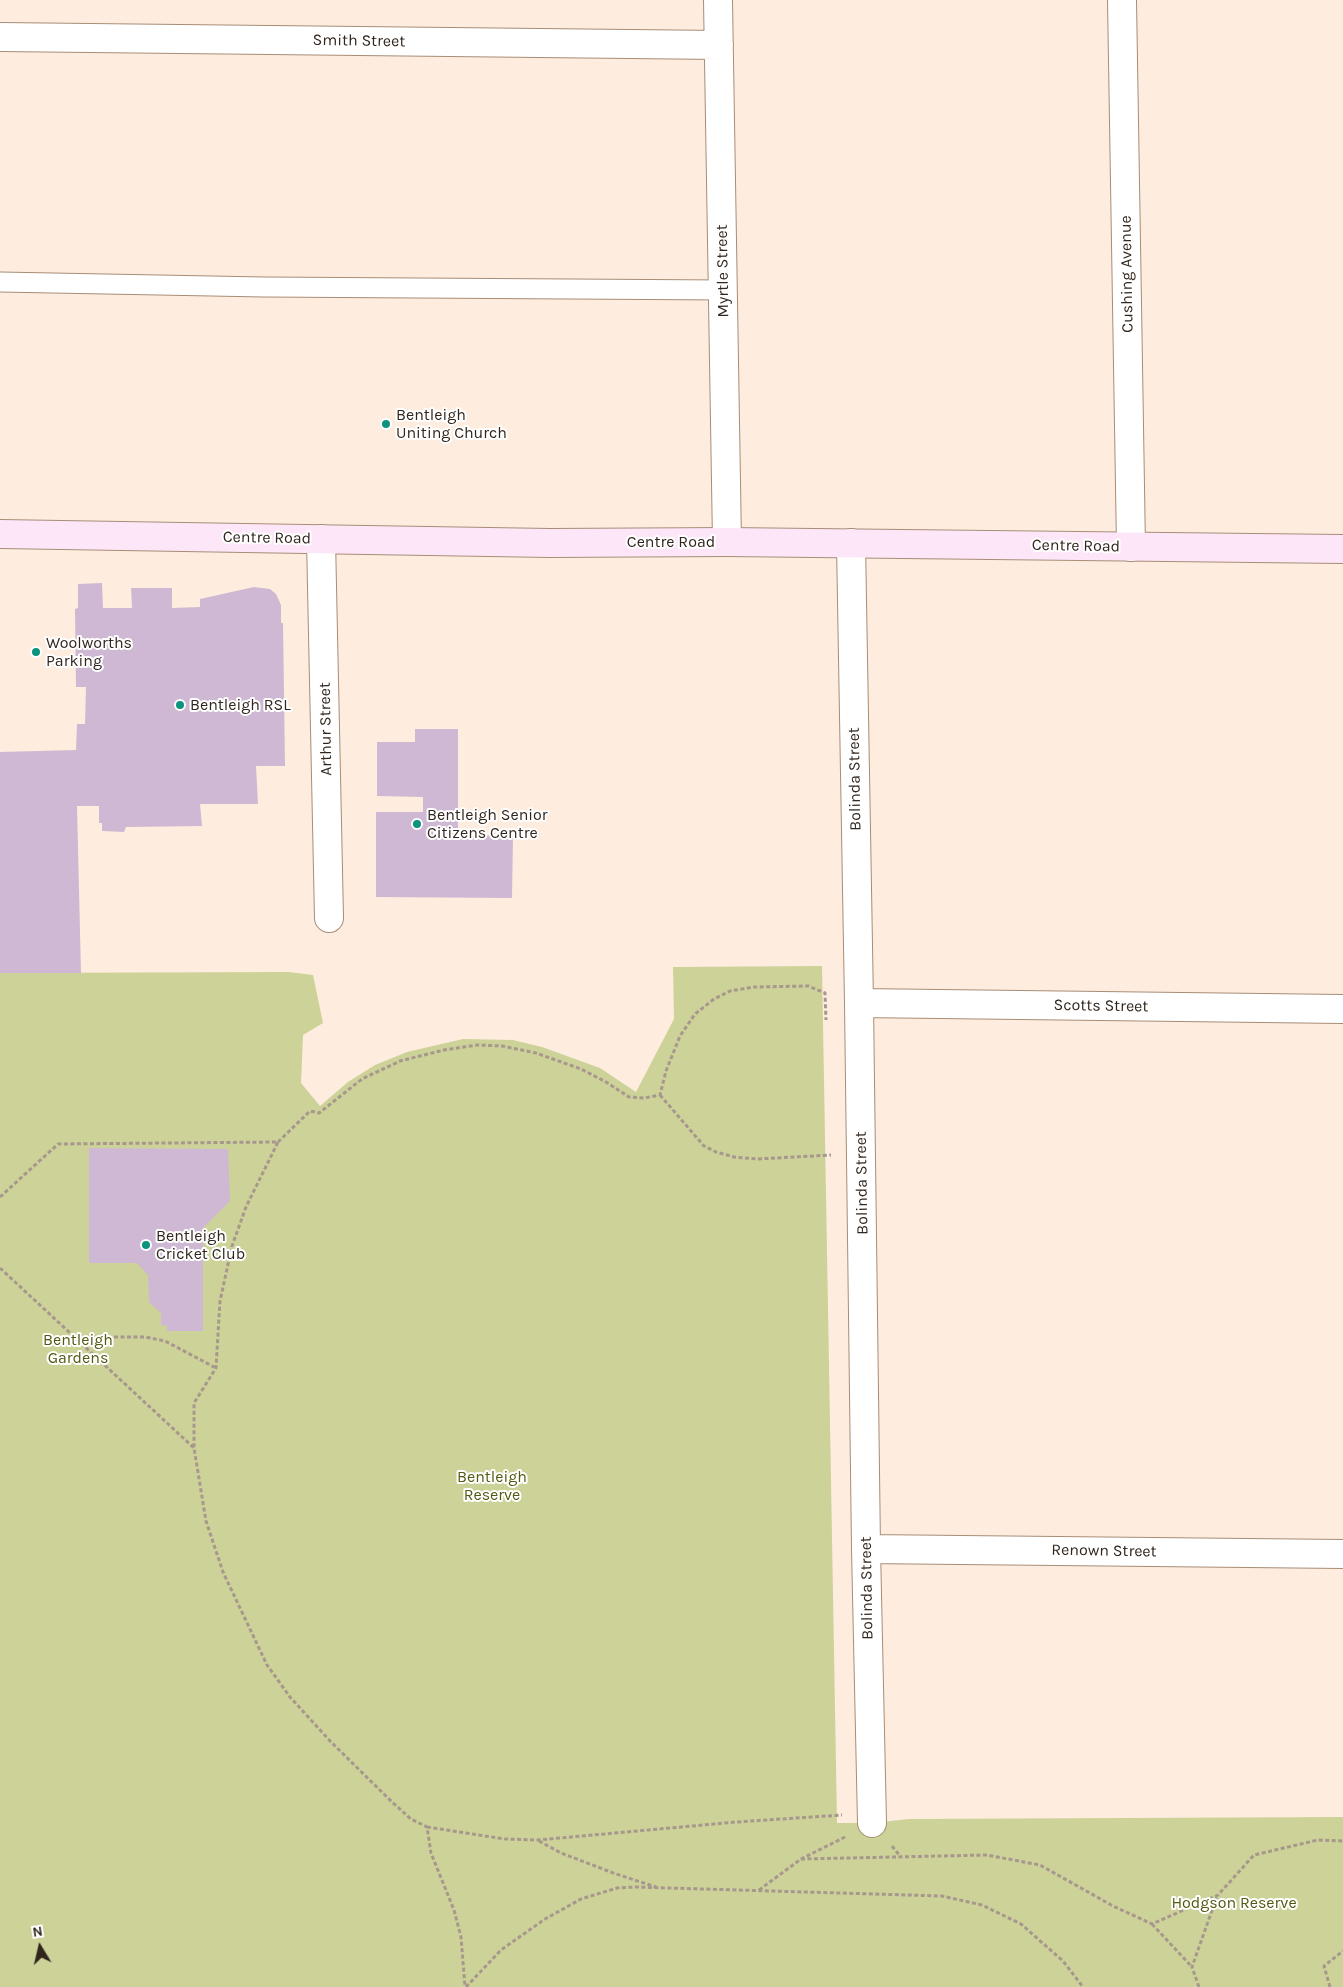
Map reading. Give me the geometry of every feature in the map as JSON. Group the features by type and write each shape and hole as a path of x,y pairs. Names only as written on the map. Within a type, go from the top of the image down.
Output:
{"main road":[{"name":"Centre Road","path":"0,534 550,543 727,542 1343,549"}],"street":[{"name":"Myrtle Street","path":"718,0 727,542"},
{"name":"Cushing Avenue","path":"1122,0 1131,547"},
{"name":"Smith Street","path":"0,37 718,45"},
{"name":"Arthur Street","path":"321,539 329,918"},
{"name":"Bolinda Street","path":"851,544 872,1824"},
{"name":"Scotts Street","path":"859,1003 1343,1009"},
{"name":"Renown Street","path":"866,1549 1343,1554"}],"lane":[{"path":"0,282 264,287 724,290"}],"path":[{"path":"660,1095 666,1071 680,1036 695,1014 714,999 730,991 754,987 808,986 826,992"},
{"path":"660,1095 629,1097 581,1069 536,1053 502,1046 477,1045 444,1050 400,1061 362,1078 320,1113 310,1111 278,1142 246,1207 232,1246 220,1301 216,1368 194,1403 194,1448 206,1521 223,1572 266,1665 290,1697 331,1742 411,1819 427,1827 514,1840 538,1840 839,1814 872,1824"},
{"path":"660,1095 704,1146 716,1152 734,1157 757,1159 828,1156"},
{"path":"0,1197 58,1144 278,1142"},
{"path":"0,1268 194,1448"},
{"path":"74,1337 145,1337 165,1341 216,1368"},
{"path":"758,1890 801,1859 872,1824"},
{"path":"427,1827 430,1853 454,1910 461,1937 466,1987"},
{"path":"538,1840 570,1856 662,1889"},
{"path":"1192,1967 1218,1895 1254,1855 1318,1840 1343,1841"},
{"path":"801,1859 987,1855 1040,1865 1113,1906 1152,1924 1192,1967 1198,1987"},
{"path":"466,1987 501,1950 545,1919 581,1899 618,1888 942,1896 982,1905 1021,1924 1063,1961 1083,1987"},
{"path":"1152,1924 1218,1895"},
{"path":"1330,1987 1324,1966 1343,1951"}],"green space":[{"name":"Bentleigh Reserve","path":"822,966 837,1823 872,1823 909,1819 1343,1817 1343,1987 0,1987 0,973 289,972 313,975 323,1023 303,1035 301,1083 320,1106 348,1082 375,1065 407,1052 463,1039 513,1040 542,1047 600,1068 636,1092 674,1019 673,967"}],"building":[{"name":"Bentleigh RSL","path":"102,583 103,608 132,608 131,588 172,588 172,608 200,607 200,599 254,587 270,589 276,594 281,605 281,623 283,623 285,766 256,766 258,804 200,804 202,826 126,827 124,832 102,831 102,823 99,823 99,806 77,806 81,973 0,973 0,752 76,750 77,724 85,724 86,687 76,687 75,609 78,608 78,584"},
{"name":"Bentleigh Senior Citizens Centre","path":"415,729 458,729 458,835 513,836 512,898 376,897 376,812 423,812 423,797 377,796 377,742 415,742"},
{"name":"Bentleigh Cricket Club","path":"89,1148 228,1149 230,1201 203,1228 203,1331 167,1331 167,1326 161,1325 161,1313 149,1302 148,1275 137,1263 89,1263"}],"place":[{"name":"Bentleigh Uniting Church","path":"386,424"},
{"name":"Woolworths Parking","path":"36,652"},
{"name":"Bentleigh RSL","path":"180,705"},
{"name":"Bentleigh Senior Citizens Centre","path":"417,824"},
{"name":"Bentleigh Cricket Club","path":"146,1245"}],"park label":[{"name":"Bentleigh Gardens","path":"78,1349"},
{"name":"Hodgson Reserve","path":"1234,1903"}]}
